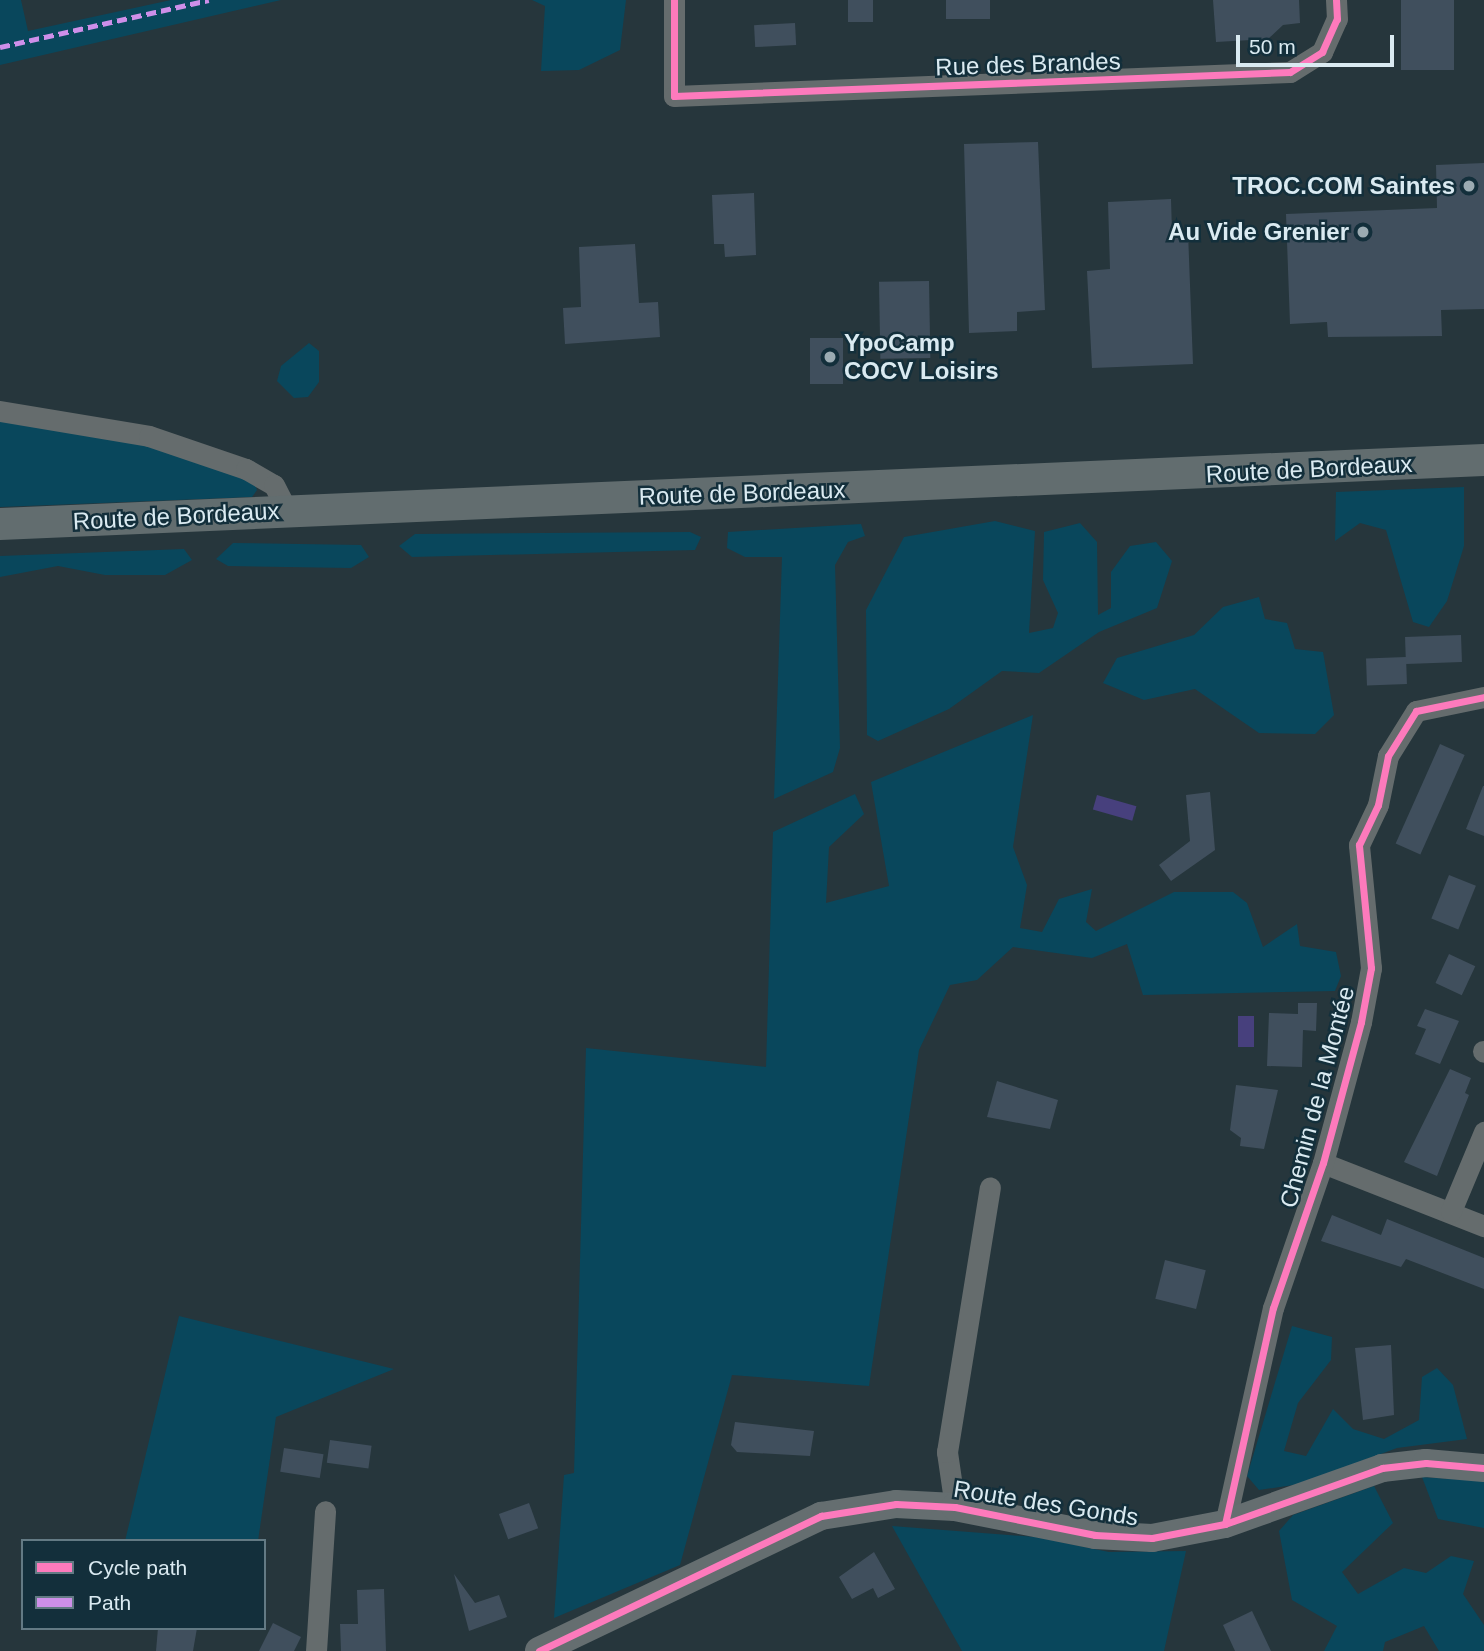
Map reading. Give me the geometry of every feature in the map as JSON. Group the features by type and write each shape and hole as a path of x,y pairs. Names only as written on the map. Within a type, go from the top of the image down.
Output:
{"main road":[{"name":"Route de Bordeaux","path":"0,524 1484,460"}],"street":[{"name":"Rue des Brandes","path":"674,0 674,96 1290,72 1322,52 1337,19 1336,0"},
{"path":"0,411 149,436 246,469 274,485 287,511"},
{"name":"Chemin de la Montée","path":"1225,1524 1273,1308 1323,1163 1371,968 1359,845 1378,804 1388,756 1416,711 1484,697"},
{"path":"1451,1211 1484,1132"},
{"path":"1323,1163 1484,1226"},
{"path":"955,1507 947,1452 990,1187"},
{"name":"Route des Gonds","path":"539,1651 571,1645 821,1516 896,1504 955,1507 1095,1535 1152,1538 1225,1524 1382,1468 1426,1463 1484,1468"},
{"path":"316,1651 325,1511"}],"shaded area":[{"path":"0,0 21,0 28,31 171,0 281,0 0,65"},
{"path":"532,0 626,0 620,50 579,70 541,71 545,6"},
{"path":"309,343 319,351 319,382 308,397 294,398 277,381 281,366"},
{"path":"0,417 147,439 254,482 257,490 252,497 0,507"},
{"path":"1464,487 1464,546 1447,601 1429,627 1413,622 1386,530 1360,523 1335,541 1336,492"},
{"path":"995,521 1035,531 1029,633 1053,628 1058,613 1043,580 1044,532 1080,523 1097,542 1098,615 1111,608 1111,572 1130,546 1156,542 1172,561 1157,608 1099,632 1039,673 1002,671 949,709 878,741 867,735 866,610 904,537"},
{"path":"861,524 865,536 848,542 835,565 840,748 833,772 774,799 782,557 745,557 727,548 728,532"},
{"path":"690,532 701,537 695,550 412,557 399,546 415,534"},
{"path":"233,543 361,545 369,557 351,568 228,566 216,559"},
{"path":"184,549 192,560 165,575 105,575 58,566 0,577 0,556"},
{"path":"1259,597 1265,619 1287,623 1295,649 1323,652 1334,715 1315,734 1259,733 1195,689 1144,700 1103,683 1117,658 1194,635 1223,607"},
{"path":"1033,715 1013,847 1027,885 1020,928 1042,932 1059,899 1092,889 1086,922 1096,931 1174,892 1233,892 1247,903 1263,947 1297,924 1300,946 1336,952 1341,976 1335,991 1143,995 1127,944 1092,958 1013,947 977,980 950,985 919,1050 869,1386 732,1375 680,1565 554,1618 564,1475 574,1473 586,1048 766,1067 773,832 855,794 864,814 829,847 826,903 889,886 871,782"},
{"path":"1097,795 1136,806 1132,821 1093,809"},
{"path":"1238,1016 1254,1016 1254,1047 1238,1047"},
{"path":"179,1316 394,1369 276,1417 258,1539 125,1539"},
{"path":"1292,1326 1332,1337 1331,1360 1298,1403 1284,1451 1306,1456 1333,1409 1353,1429 1384,1439 1419,1420 1422,1377 1437,1368 1453,1385 1467,1439 1397,1448 1300,1484 1259,1490 1247,1476"},
{"path":"1422,1477 1484,1481 1484,1528 1438,1519"},
{"path":"1374,1486 1393,1523 1342,1572 1358,1594 1404,1568 1426,1573 1451,1556 1474,1561 1463,1594 1484,1625 1484,1651 1439,1651 1424,1626 1385,1642 1383,1651 1324,1651 1337,1626 1292,1600 1279,1531 1293,1515"},
{"path":"892,1526 1036,1537 1109,1552 1186,1551 1164,1651 962,1651"}],"building":[{"path":"848,0 873,0 873,22 848,22"},
{"path":"946,0 990,0 990,19 946,19"},
{"path":"1213,0 1299,0 1300,23 1283,25 1268,39 1216,42"},
{"path":"1401,0 1454,0 1454,70 1401,70"},
{"path":"795,23 796,45 755,47 754,25"},
{"path":"1038,142 1045,310 1017,312 1017,331 969,333 964,144"},
{"path":"1484,163 1484,309 1441,310 1442,336 1328,337 1327,322 1290,324 1286,214 1437,208 1436,165"},
{"path":"754,193 756,255 725,257 724,244 714,244 712,195"},
{"path":"1171,199 1172,232 1188,232 1193,364 1092,368 1087,271 1110,269 1108,202"},
{"path":"635,244 639,303 658,302 660,337 565,344 563,308 581,307 579,247"},
{"path":"929,281 930,358 880,359 879,282"},
{"path":"810,338 843,338 843,384 810,384"},
{"path":"1461,635 1462,662 1406,664 1405,637"},
{"path":"1406,657 1407,684 1367,685 1366,658"},
{"path":"1440,744 1465,755 1420,855 1396,844"},
{"path":"1484,786 1484,836 1466,829"},
{"path":"1210,792 1215,850 1171,881 1159,865 1190,841 1186,795"},
{"path":"1449,875 1476,886 1458,929 1431,919"},
{"path":"1449,954 1475,966 1462,995 1435,983"},
{"path":"1298,1003 1317,1003 1316,1031 1303,1030 1302,1067 1267,1066 1269,1013 1298,1014"},
{"path":"1425,1009 1459,1021 1440,1064 1415,1054 1426,1029 1417,1026"},
{"path":"1450,1069 1471,1078 1465,1093 1469,1095 1437,1176 1404,1162"},
{"path":"997,1081 1058,1100 1050,1129 987,1117"},
{"path":"1236,1085 1278,1090 1264,1149 1240,1146 1241,1138 1230,1130"},
{"path":"1332,1215 1381,1235 1387,1219 1484,1258 1484,1289 1406,1259 1401,1267 1321,1241"},
{"path":"1165,1260 1206,1270 1196,1309 1155,1299"},
{"path":"1391,1345 1394,1415 1363,1420 1355,1348"},
{"path":"735,1422 814,1431 810,1456 737,1452 731,1445"},
{"path":"330,1440 372,1446 368,1469 327,1463"},
{"path":"284,1448 324,1454 320,1478 280,1472"},
{"path":"529,1503 538,1528 508,1539 499,1514"},
{"path":"874,1552 895,1589 878,1598 873,1588 852,1599 839,1577"},
{"path":"454,1574 475,1603 499,1595 507,1617 469,1631"},
{"path":"384,1589 386,1651 341,1651 340,1624 358,1624 357,1590"},
{"path":"1252,1611 1271,1651 1235,1651 1223,1625"},
{"path":"273,1623 301,1637 294,1651 259,1651"},
{"path":"158,1630 197,1630 193,1651 156,1651"}],"marked path":[{"path":"0,47 209,0"}],"cycle path":[{"path":"674,0 674,96 1290,72 1322,52 1337,19 1336,0"},
{"path":"1225,1524 1273,1308 1323,1163 1361,1022 1371,968 1359,845 1378,805 1388,756 1416,711 1484,697"},
{"path":"539,1651 821,1516 896,1504 955,1507 1095,1535 1152,1538 1225,1524 1382,1468 1426,1463 1484,1468"}],"place":[{"name":"TROC.COM Saintes","path":"1469,186"},
{"name":"Au Vide Grenier","path":"1363,232"},
{"name":"YpoCamp COCV Loisirs","path":"830,357"}]}
